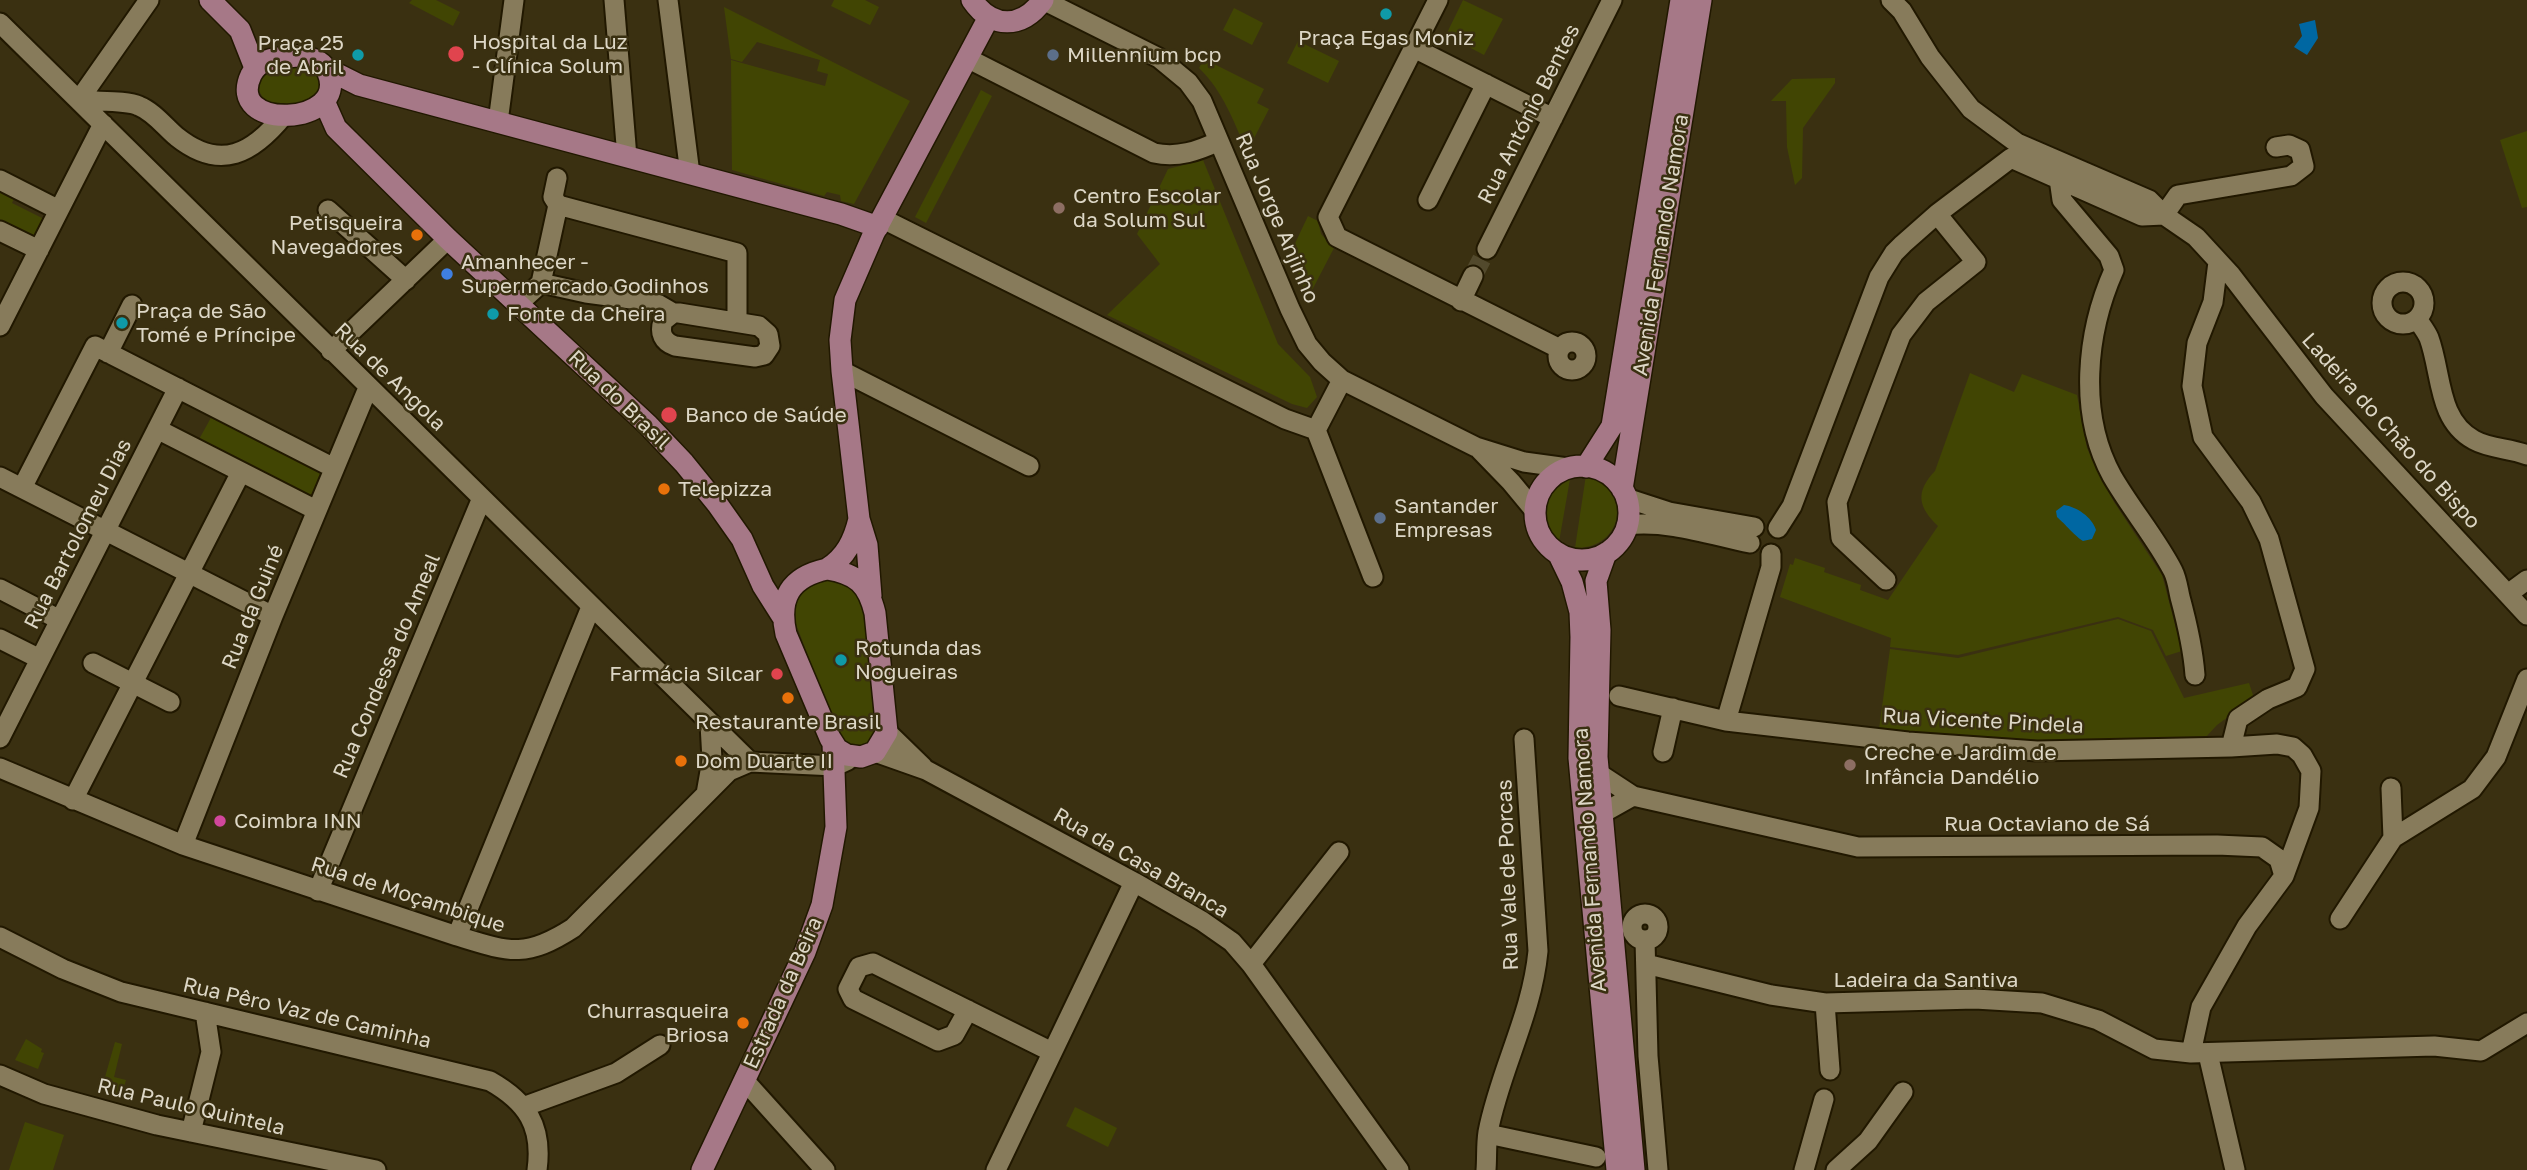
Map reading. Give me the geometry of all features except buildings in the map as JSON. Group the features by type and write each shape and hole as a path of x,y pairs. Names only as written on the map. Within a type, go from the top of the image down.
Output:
{"main road":[{"path":"210,0 240,30 284,58"},
{"path":"972,0 979,10 1001,21 1025,18 1043,0"},
{"name":"Avenida Fernando Namora","path":"1617,1170 1579,758 1580,612 1572,582 1558,553 1543,540 1538,531 1535,511 1541,489 1558,473 1577,468 1612,426 1681,0"},
{"name":"Avenida Fernando Namora","path":"1634,1170 1598,773 1600,630 1596,581 1606,553 1622,536 1627,525 1628,511 1624,494 1701,0"},
{"path":"859,519 855,537 839,562 827,569 809,573 794,583 785,599 782,616 786,634 832,740 838,749 864,756 882,743 887,732 867,545 859,519 842,371 840,340 845,300 859,264 989,17"},
{"path":"240,30 255,68"},
{"path":"359,85 327,97 318,108 284,115 260,112 250,100 247,89 250,76 264,61 309,57 359,85 880,223"},
{"name":"Rua do Brasil","path":"327,69 330,79 327,97 336,128 448,239 648,425 684,463 719,505 741,539 763,586 782,616"},
{"path":"1577,468 1600,470 1613,478 1624,494"},
{"path":"1558,553 1580,560 1606,553"},
{"path":"753,562 770,576 794,583"},
{"path":"827,569 853,576 871,596"},
{"name":"Estrada da Beira","path":"702,1170 805,952 822,905 833,849 837,807 832,740"},
{"name":"Estrada da Beira","path":"837,807 864,756"}],"street":[{"path":"79,100 149,0"},
{"path":"498,122 514,0"},
{"path":"614,0 627,157"},
{"path":"668,0 690,174"},
{"name":"Rua Jorge Anjinho","path":"1043,0 1158,58 1188,82 1202,101 1307,344 1342,380 1476,447 1524,462 1577,468"},
{"path":"1438,0 1328,217 1337,237 1560,349"},
{"name":"Rua António Bentes","path":"1487,249 1612,0"},
{"name":"Ladeira do Chão do Bispo","path":"1891,0 1902,11 1930,57 1971,109 2017,143 2149,200 2164,215 2196,237 2243,291 2324,396 2527,615"},
{"name":"Rua de Angola","path":"0,23 750,762"},
{"path":"1414,48 1553,118"},
{"path":"967,58 1154,153 1171,156 1190,153 1219,141"},
{"path":"1427,200 1486,84"},
{"path":"79,100 138,105 188,144 212,154 225,155 247,151 265,137 284,115"},
{"path":"0,326 103,124"},
{"path":"2164,215 2178,195 2291,176 2304,166 2300,150 2290,145 2276,147"},
{"name":"Ladeira do Chão do Bispo","path":"1937,214 2011,158 2142,216 2164,215"},
{"path":"557,178 553,197 558,205 737,253 737,322"},
{"path":"0,180 59,210"},
{"path":"2059,180 2062,200 2109,256 2114,270 2106,287 2091,351 2089,403 2097,436 2111,474 2174,573 2193,646 2195,675"},
{"path":"518,304 541,283 558,205"},
{"path":"328,210 405,280"},
{"path":"1778,528 1793,506 1879,276 1894,253 1937,214 1976,262 1926,302 1901,335 1837,502 1841,538 1886,580"},
{"path":"880,223 1285,419 1316,430"},
{"path":"0,231 38,250"},
{"path":"331,351 448,239"},
{"path":"2218,262 2213,302 2197,343 2192,386 2203,436 2251,502 2269,539 2305,669 2297,687 2268,699 2238,719 2231,747"},
{"path":"1461,301 1473,276"},
{"path":"541,283 586,293 654,302 673,313 759,326 765,330 771,341 764,355 755,357 670,344 663,337 661,327 667,316 673,313"},
{"path":"2213,302 2243,291"},
{"path":"22,488 101,349 132,305"},
{"path":"2417,319 2428,336 2451,420 2474,440 2527,455"},
{"path":"101,349 334,468"},
{"path":"842,371 1029,466"},
{"path":"1342,380 1316,430 1373,577"},
{"name":"Rua Bartolomeu Dias","path":"0,738 178,388"},
{"name":"Rua da Guiné","path":"183,845 316,510 369,388"},
{"path":"157,429 316,510"},
{"name":"Rua Jorge Anjinho","path":"1476,447 1535,511"},
{"path":"73,800 241,472"},
{"path":"0,477 273,616"},
{"path":"1624,494 1669,512 1752,535"},
{"name":"Rua Condessa do Ameal","path":"318,891 482,498"},
{"path":"1763,522 1771,523 1782,535 1782,543 1778,550 1771,554 1758,553 1752,535 1763,522"},
{"path":"1627,525 1645,523 1752,535"},
{"path":"1726,721 1771,567 1771,554"},
{"path":"2508,594 2527,580"},
{"path":"0,589 60,620"},
{"path":"457,936 591,607"},
{"path":"0,639 40,659"},
{"path":"93,663 170,702"},
{"path":"2340,919 2393,838 2472,789 2496,757 2527,680"},
{"name":"Rua Vicente Pindela","path":"1619,696 1726,721 1908,742 2037,751 2277,744 2293,747 2302,755 2311,771 2309,808 2284,876"},
{"path":"1663,752 1673,708"},
{"path":"706,794 712,760 710,724"},
{"name":"Rua da Casa Branca","path":"887,732 926,770"},
{"name":"Rua Vale de Porcas","path":"1486,1170 1488,1134 1507,1065 1526,1014 1538,951 1524,739"},
{"path":"811,765 832,740"},
{"path":"750,762 835,766 864,756"},
{"name":"Rua da Casa Branca","path":"864,756 926,770 1134,882 1202,921 1231,942 1251,964 1399,1170"},
{"name":"Rua de Moçambique","path":"0,768 183,845 457,936 502,950 518,951 550,943 573,928 729,771 750,762"},
{"path":"811,765 826,778 837,807"},
{"path":"1598,773 1633,796 1601,814"},
{"path":"2391,788 2393,838"},
{"name":"Rua Octaviano de Sá","path":"1633,796 1858,847 2262,847 2279,859 2284,876"},
{"path":"1251,964 1339,852"},
{"path":"2235,1170 2199,1053 2201,1007 2247,926 2284,876"},
{"path":"996,1170 1134,882"},
{"path":"1645,940 1648,1056 1658,1170"},
{"name":"Rua Pêro Vaz de Caminha","path":"6,942 121,992 490,1081 510,1093 523,1107 534,1127 538,1143 537,1170"},
{"path":"968,1010 954,1035 938,1041 853,999 848,989 859,967 873,963 968,1010 1052,1052"},
{"name":"Ladeira da Santiva","path":"1646,964 1771,995 1825,1003 1975,999 2042,1003 2098,1020 2154,1049 2199,1053 2434,1046 2481,1051 2527,1023"},
{"path":"1825,1003 1830,1070"},
{"path":"191,1132 211,1052 205,1012"},
{"path":"523,1107 616,1073 660,1045"},
{"name":"Rua Paulo Quintela","path":"0,1075 66,1100 191,1132 376,1170"},
{"path":"744,1080 825,1170"},
{"path":"1836,1170 1868,1140 1903,1092"},
{"path":"1804,1170 1824,1099"},
{"path":"1488,1134 1596,1157"}],"shaded area":[{"path":"412,0 436,0 460,12 453,26 409,3"},
{"path":"834,0 865,0 879,7 870,25 831,6"},
{"path":"1463,0 1503,19 1484,55 1446,35"},
{"path":"724,7 910,101 854,204 841,201 840,195 827,192 824,196 732,170 731,60 825,86 828,74 817,71 820,60 757,42 742,62 731,59"},
{"path":"1234,8 1263,23 1252,45 1223,30"},
{"path":"1298,41 1339,61 1328,83 1287,63"},
{"path":"1204,59 1264,89 1257,103 1269,109 1247,152 1221,97 1199,68"},
{"path":"307,67 318,75 319,90 302,102 266,103 258,89 264,77 273,71"},
{"path":"1835,78 1835,83 1803,128 1802,178 1795,185 1787,147 1786,101 1771,101 1792,79"},
{"path":"981,90 992,96 926,223 915,217"},
{"path":"2527,131 2527,207 2522,208 2500,140"},
{"path":"1203,160 1278,344 1310,377 1317,397 1307,408 1292,404 1107,315 1160,264 1137,234 1168,169"},
{"path":"0,187 16,194 12,203 46,220 36,240 0,222"},
{"path":"1308,216 1318,221 1321,234 1334,248 1307,296 1290,254"},
{"path":"1970,373 2014,392 2022,374 2077,395 2087,448 2114,502 2162,575 2182,651 2166,656 2153,630 2118,617 1958,655 1890,647 1891,638 1780,597 1790,564 1793,565 1795,558 1825,568 1824,572 1861,585 1860,590 1888,600 1938,526 1923,506 1922,493 1935,471"},
{"path":"213,414 322,470 311,502 197,443"},
{"path":"1586,475 1601,482 1611,492 1617,505 1617,517 1613,529 1604,539 1592,546 1575,548"},
{"path":"1570,479 1559,542 1548,525 1546,507 1554,491"},
{"path":"828,579 843,583 853,590 861,600 866,614 878,725 873,740 858,747 843,741 838,735 793,616 804,591"},
{"path":"2118,619 2151,631 2184,698 2249,683 2254,698 2217,725 2204,739 2036,743 1879,729 1890,649 1958,658"},
{"path":"26,1039 44,1053 38,1069 15,1060"},
{"path":"115,1042 122,1044 114,1077 126,1080 121,1097 101,1091"},
{"path":"1075,1107 1117,1128 1108,1147 1066,1126"},
{"path":"25,1122 64,1135 53,1170 9,1170"}],"water":[{"path":"2315,20 2318,38 2307,55 2294,47 2302,36 2299,24"},
{"path":"2064,505 2079,510 2088,517 2096,530 2092,539 2083,541 2057,517 2056,511"}],"tunnel":[{"path":"1473,276 1487,249"}],"place":[{"name":"Praça Egas Moniz","path":"1386,14"},
{"name":"Hospital da Luz - Clínica Solum","path":"456,54"},
{"name":"Praça 25 de Abril","path":"358,55"},
{"name":"Millennium bcp","path":"1053,55"},
{"name":"Centro Escolar da Solum Sul","path":"1059,208"},
{"name":"Petisqueira Navegadores","path":"417,235"},
{"name":"Amanhecer - Supermercado Godinhos","path":"447,274"},
{"name":"Fonte da Cheira","path":"493,314"},
{"name":"Praça de São Tomé e Príncipe","path":"122,323"},
{"name":"Banco de Saúde","path":"669,415"},
{"name":"Telepizza","path":"664,489"},
{"name":"Santander Empresas","path":"1380,518"},
{"name":"Rotunda das Nogueiras","path":"841,660"},
{"name":"Farmácia Silcar","path":"777,674"},
{"name":"Restaurante Brasil","path":"788,698"},
{"name":"Dom Duarte II","path":"681,761"},
{"name":"Creche e Jardim de Infância Dandélio","path":"1850,765"},
{"name":"Coimbra INN","path":"220,821"},
{"name":"Churrasqueira Briosa","path":"743,1023"}]}
